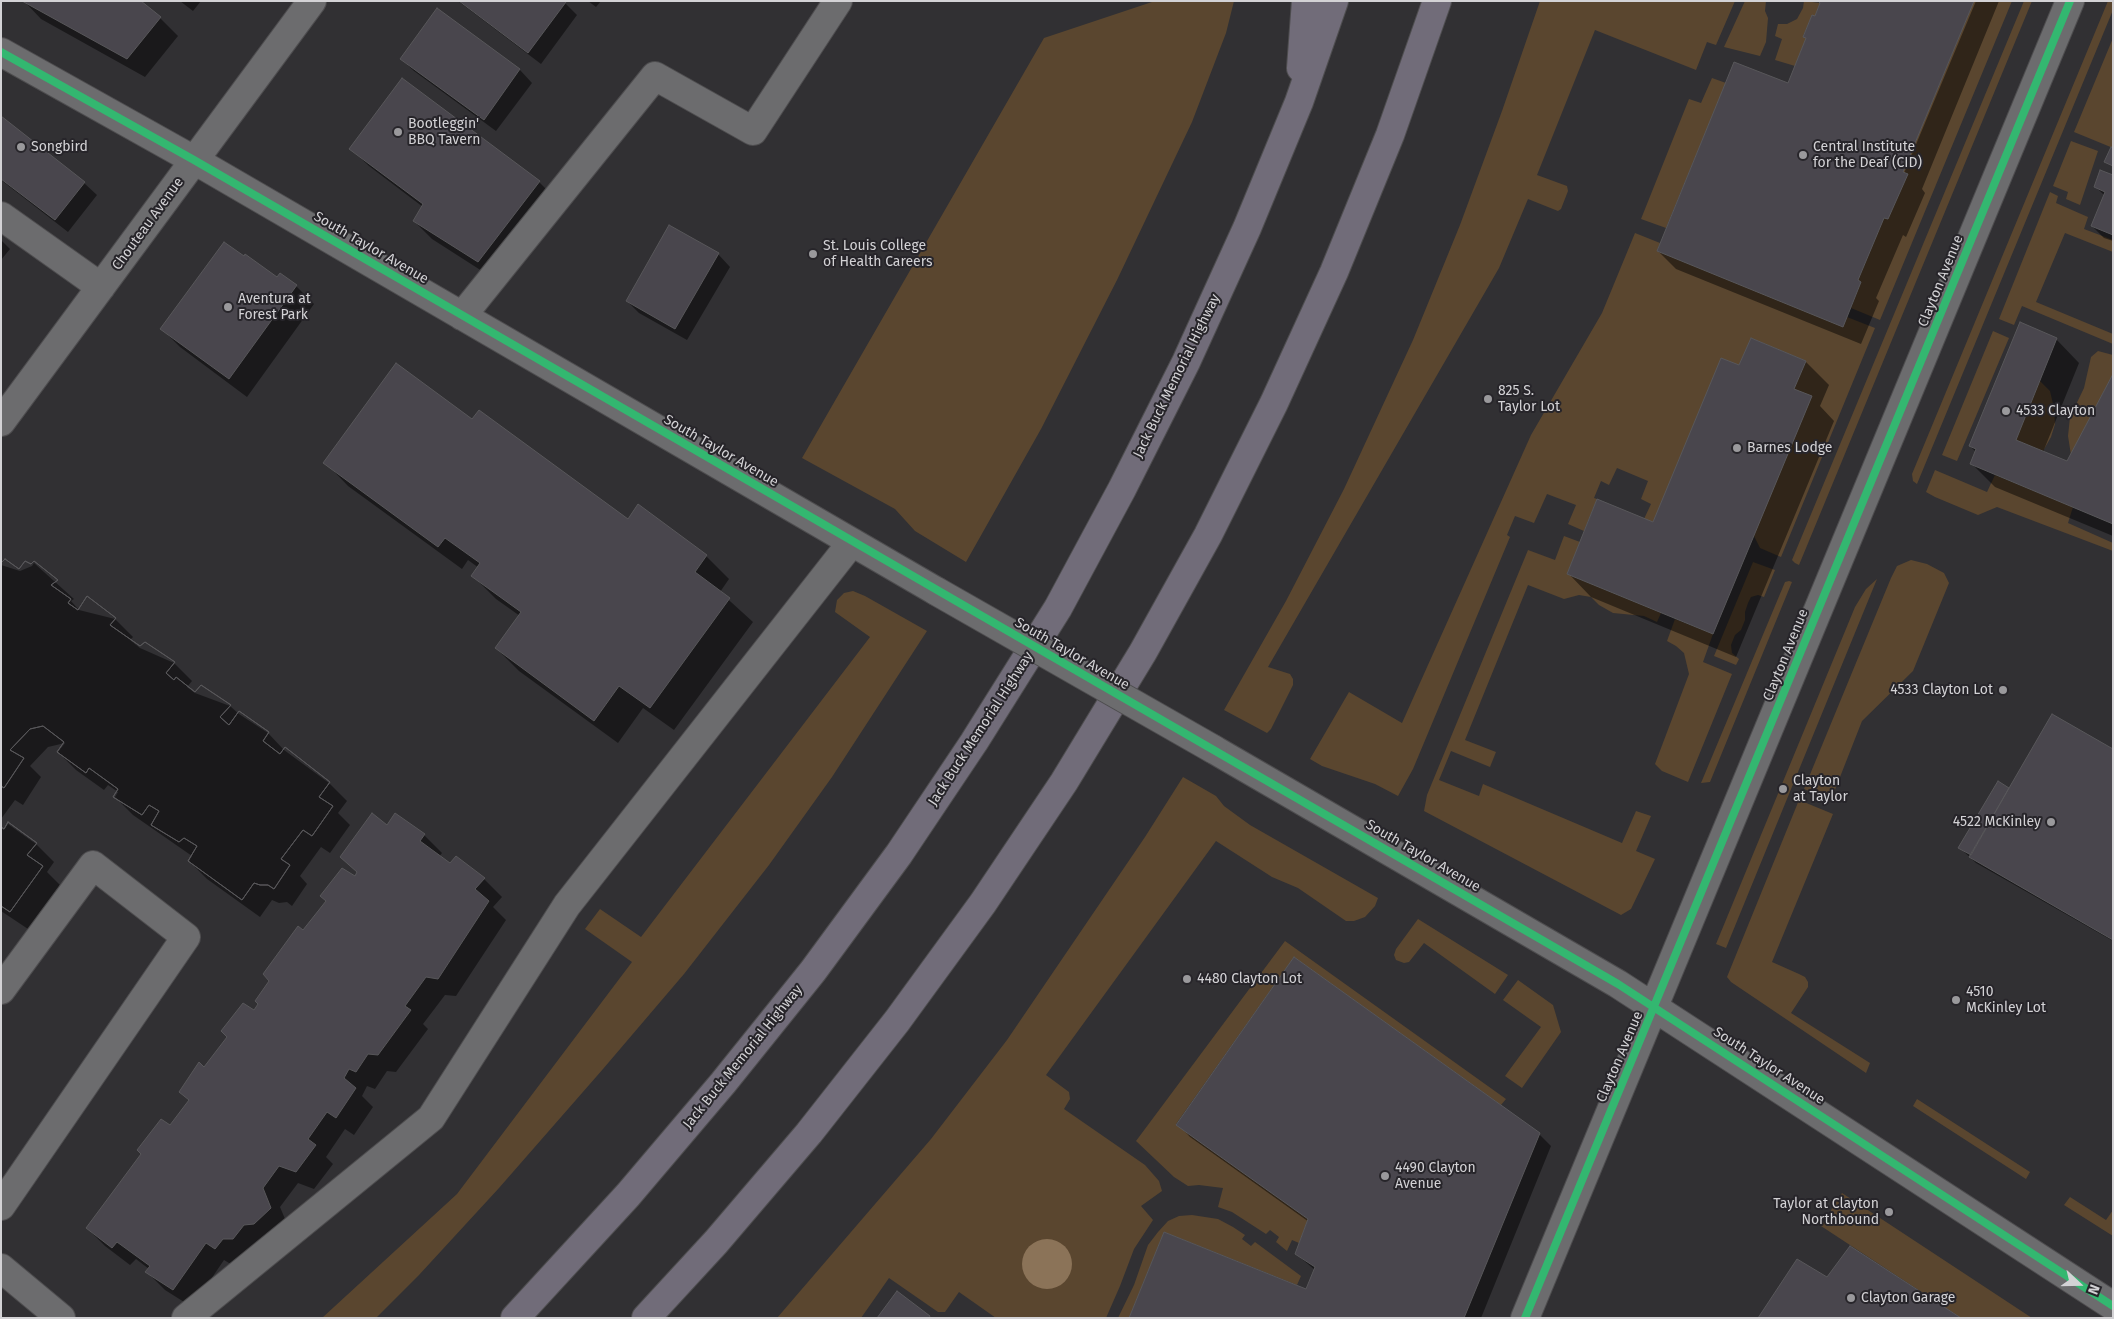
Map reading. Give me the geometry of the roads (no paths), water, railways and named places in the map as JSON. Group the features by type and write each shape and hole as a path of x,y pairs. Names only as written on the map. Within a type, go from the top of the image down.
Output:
{"highway":[{"path":"1299,102 1306,1"},
{"name":"Jack Buck Memorial Highway","path":"504,1318 523,1309 628,1195 723,1083 813,972 900,854 974,742 1058,608 1122,489 1190,353 1247,228 1299,102 1334,1"},
{"path":"646,1318 716,1242 797,1147 897,1021 989,895 1064,782 1133,668 1212,526 1274,403 1334,272 1390,135 1437,1"}],"street":[{"name":"Chouteau Avenue","path":"1,422 312,1"},
{"path":"462,316 655,76 753,131 838,1"},
{"name":"Clayton Avenue","path":"1525,1318 2070,1"},
{"name":"South Taylor Avenue","path":"1,52 194,160 1618,984 2113,1306"},
{"path":"1,216 101,286"},
{"path":"186,1318 431,1118 567,905 852,542"},
{"path":"1,990 93,865 186,937 1,1206"},
{"path":"1,1268 61,1318"}],"place":[{"name":"Bootleggin' BBQ Tavern","path":"398,132"},
{"name":"Songbird","path":"21,147"},
{"name":"Central Institute for the Deaf (CID)","path":"1803,155"},
{"name":"St. Louis College of Health Careers","path":"813,254"},
{"name":"Aventura at Forest Park","path":"228,307"},
{"name":"825 S. Taylor Lot","path":"1488,399"},
{"name":"4533 Clayton","path":"2006,411"},
{"name":"Barnes Lodge","path":"1737,448"},
{"name":"4533 Clayton Lot","path":"2003,690"},
{"name":"Clayton at Taylor","path":"1783,789"},
{"name":"4522 McKinley","path":"2051,822"},
{"name":"4480 Clayton Lot","path":"1187,979"},
{"name":"4510 McKinley Lot","path":"1956,1000"},
{"name":"4490 Clayton Avenue","path":"1385,1176"},
{"name":"Taylor at Clayton Northbound","path":"1889,1212"},
{"name":"Clayton Garage","path":"1851,1298"}]}
